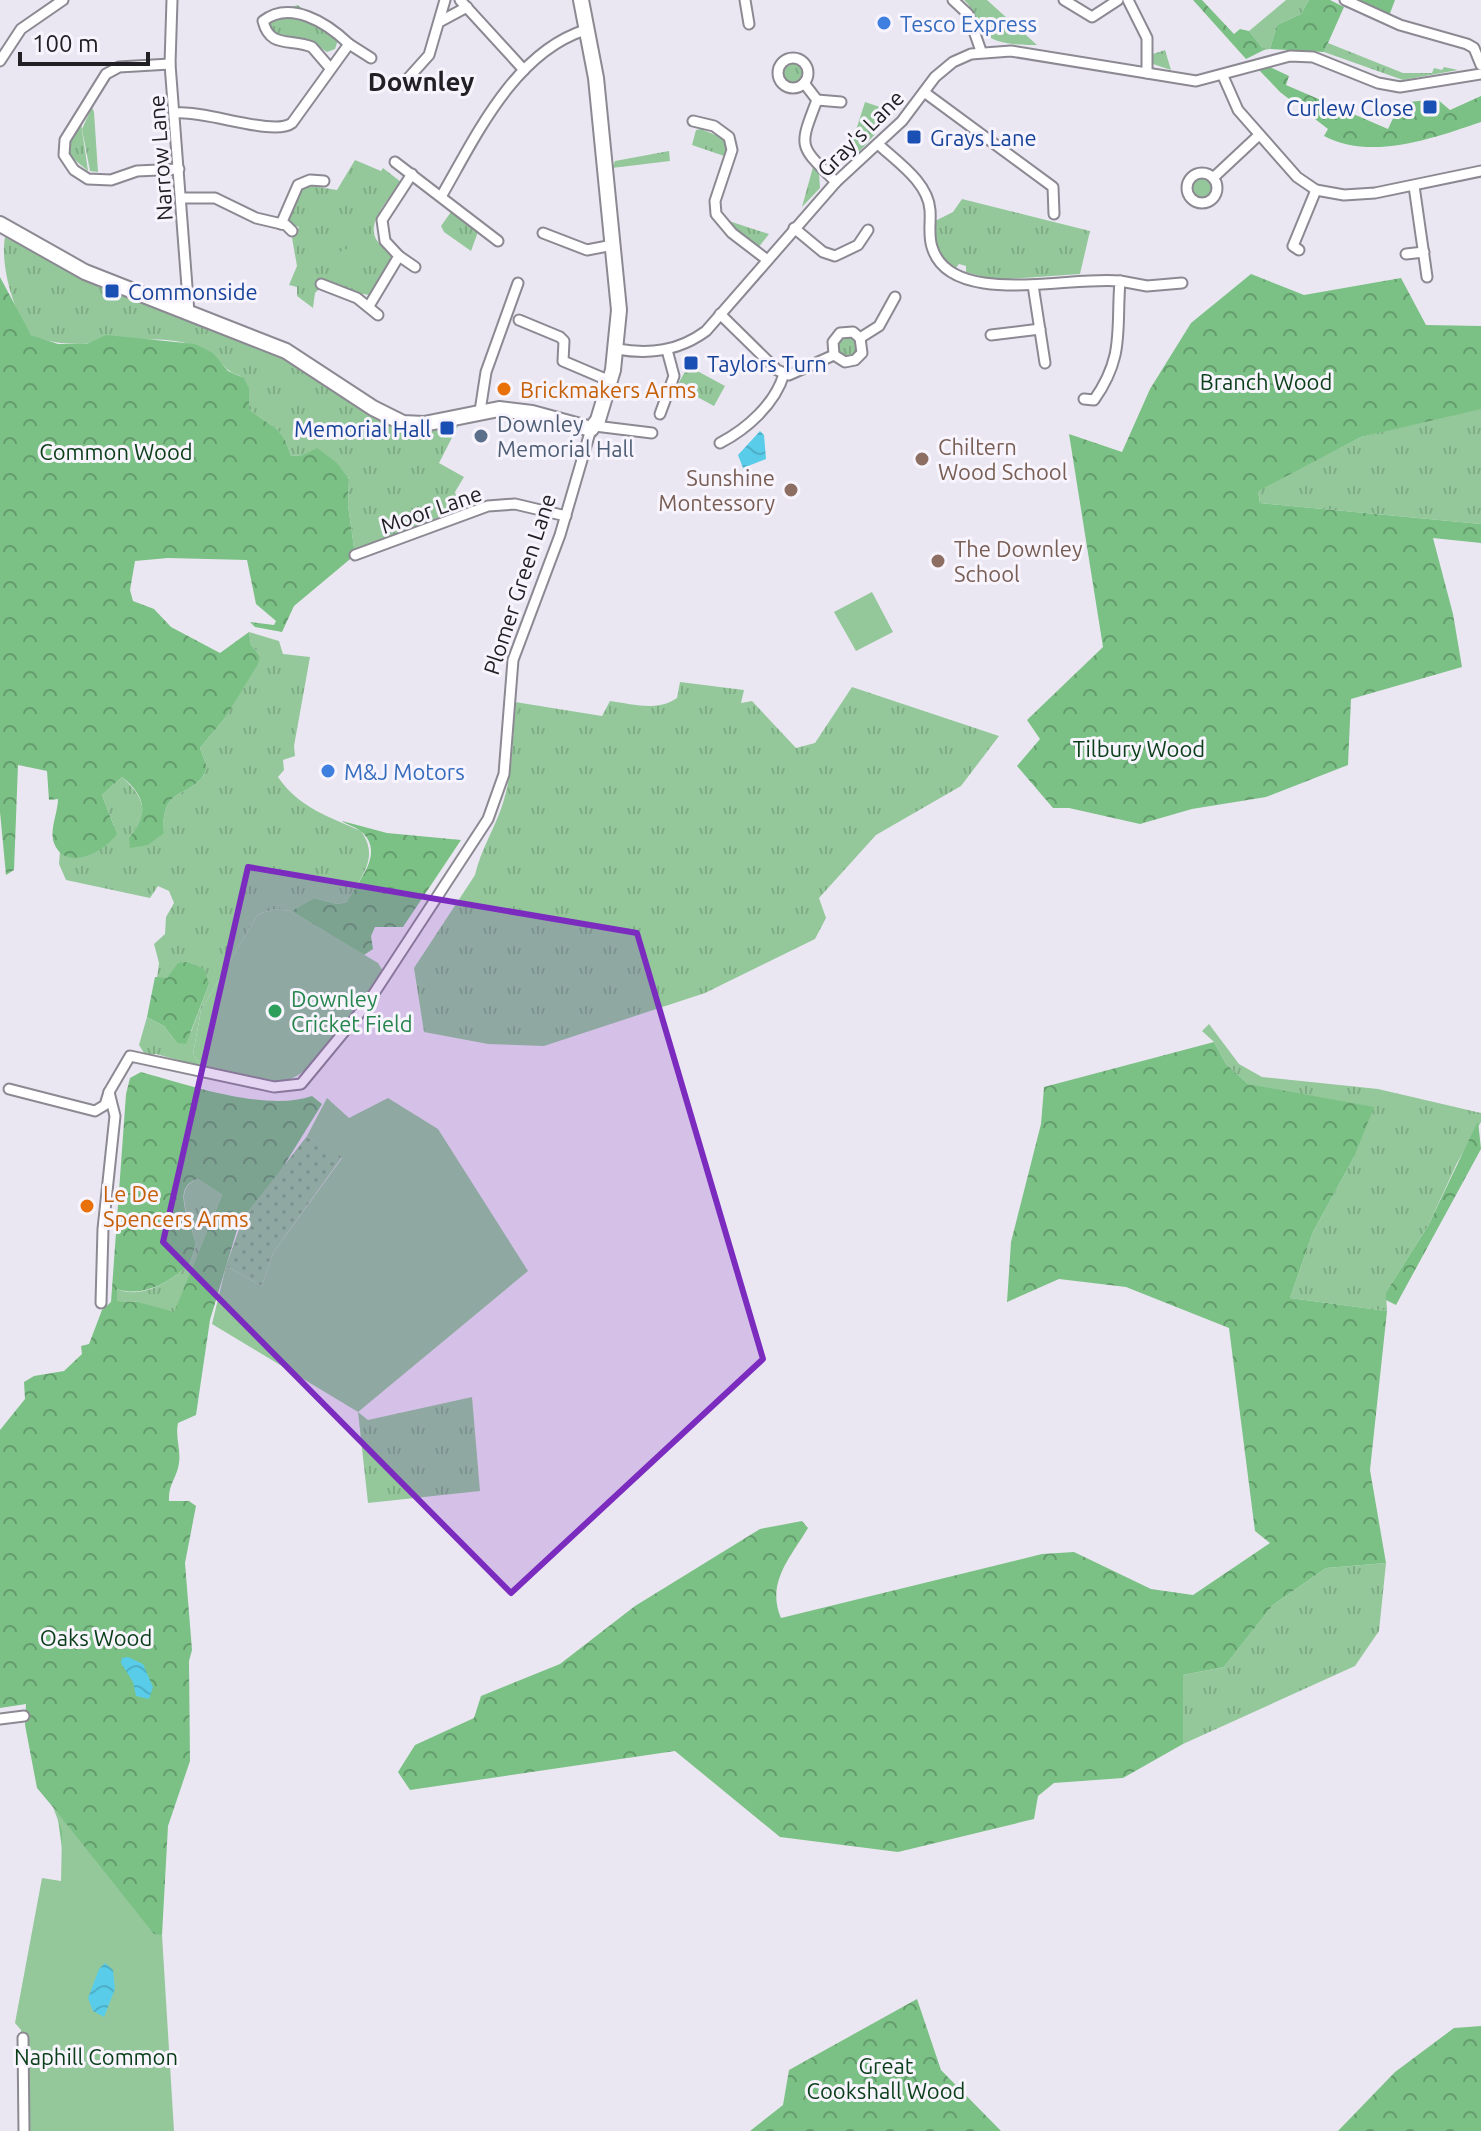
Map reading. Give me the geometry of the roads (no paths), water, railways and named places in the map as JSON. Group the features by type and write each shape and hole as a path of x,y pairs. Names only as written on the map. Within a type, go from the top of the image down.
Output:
{"street":[{"path":"0,61 21,29 63,0"},
{"name":"Narrow Lane","path":"172,0 170,64 189,313"},
{"path":"403,84 429,55 445,0"},
{"name":"Plomer Green Lane","path":"109,1092 130,1056 210,1076 296,1087 358,1015 488,819 504,774 513,660 566,516 610,381 617,349 619,310 593,48 585,30 581,0"},
{"path":"745,0 749,24"},
{"path":"953,0 968,14 981,51"},
{"path":"1064,0 1092,17 1118,0"},
{"path":"1128,0 1147,38 1147,73"},
{"path":"1345,0 1400,25 1467,44 1474,48 1481,65"},
{"path":"330,68 312,47 271,38 263,21 270,11 289,3 308,6 349,44 371,58"},
{"path":"441,21 463,3 524,70"},
{"path":"442,195 489,116 524,70 585,30"},
{"path":"176,113 205,113 268,128 287,127 349,44"},
{"name":"Gray's Lane","path":"617,349 641,352 667,350 694,340 836,182 878,144 953,62 981,51 1011,51 1196,81 1223,76 1266,60 1302,56 1326,61 1378,83 1400,87 1481,74"},
{"path":"170,64 119,67 106,74 65,140 64,155 74,170 88,179 111,180 137,171 179,169"},
{"path":"1223,76 1231,101 1297,177 1316,190 1359,195 1481,171"},
{"path":"804,83 817,100 841,102"},
{"path":"924,92 1053,187 1054,214"},
{"path":"817,100 804,133 804,147 836,182"},
{"path":"693,121 714,126 729,137 732,150 715,201 716,214 732,233 766,259"},
{"path":"1213,178 1259,135"},
{"path":"878,144 925,192 930,211 931,246 942,263 956,274 981,282 1033,285 1072,279 1120,281 1147,286 1183,282"},
{"path":"395,162 442,195 498,241"},
{"path":"412,174 382,220 385,241 415,267"},
{"path":"281,224 298,185 310,180 324,181"},
{"path":"1414,186 1427,277"},
{"path":"1299,250 1293,246 1316,190"},
{"path":"182,198 215,198 292,231"},
{"path":"0,224 85,272 286,351 373,408 403,423 457,418 480,411 532,413 593,428 652,433"},
{"path":"794,228 823,252 835,256 858,245 868,230"},
{"path":"547,247 547,235 587,250 613,245"},
{"path":"1406,254 1424,252"},
{"path":"369,306 399,256"},
{"path":"1093,401 1125,344 1120,281"},
{"path":"480,411 486,372 518,283"},
{"path":"321,284 369,306 378,315"},
{"path":"1033,285 1045,363"},
{"path":"860,338 879,326 895,297"},
{"path":"720,314 784,374 834,355"},
{"path":"519,320 560,337 564,341 563,361 569,366 610,381"},
{"path":"991,335 1040,329"},
{"path":"834,355 833,342 837,335 848,332 860,338"},
{"path":"834,355 845,362 855,360 862,353 860,338"},
{"path":"660,414 674,376 667,350"},
{"path":"720,443 756,416 778,389 784,374"},
{"name":"Moor Lane","path":"355,555 488,506 515,504 566,516"},
{"path":"9,1089 95,1111 105,1105 109,1092"},
{"path":"101,1303 103,1229 115,1116 109,1092"},
{"path":"0,1719 24,1716"},
{"path":"23,2038 24,2131"}],"water":[{"path":"760,431 764,435 766,459 743,468 738,455"},
{"path":"128,1657 143,1664 153,1687 149,1699 136,1696 133,1682 121,1663 122,1658"},
{"path":"105,1963 113,1970 115,1989 104,2017 93,2011 88,1998 99,1969"}],"place":[{"name":"Tesco Express","path":"884,23"},
{"name":"Curlew Close","path":"1430,107"},
{"name":"Grays Lane","path":"914,137"},
{"name":"Commonside","path":"112,291"},
{"name":"Taylors Turn","path":"691,363"},
{"name":"Brickmakers Arms","path":"504,389"},
{"name":"Memorial Hall","path":"447,428"},
{"name":"Downley Memorial Hall","path":"481,436"},
{"name":"Chiltern Wood School","path":"922,459"},
{"name":"Sunshine Montessory","path":"791,490"},
{"name":"The Downley School","path":"938,561"},
{"name":"M&J Motors","path":"328,771"},
{"name":"Downley Cricket Field","path":"275,1011"},
{"name":"Le De Spencers Arms","path":"87,1206"}],"district":[{"name":"Downley","path":"421,81"}],"park label":[{"name":"Branch Wood","path":"1266,381"},
{"name":"Common Wood","path":"116,451"},
{"name":"Tilbury Wood","path":"1139,748"},
{"name":"Oaks Wood","path":"96,1637"},
{"name":"Naphill Common","path":"96,2056"},
{"name":"Great Cookshall Wood","path":"886,2078"}]}
